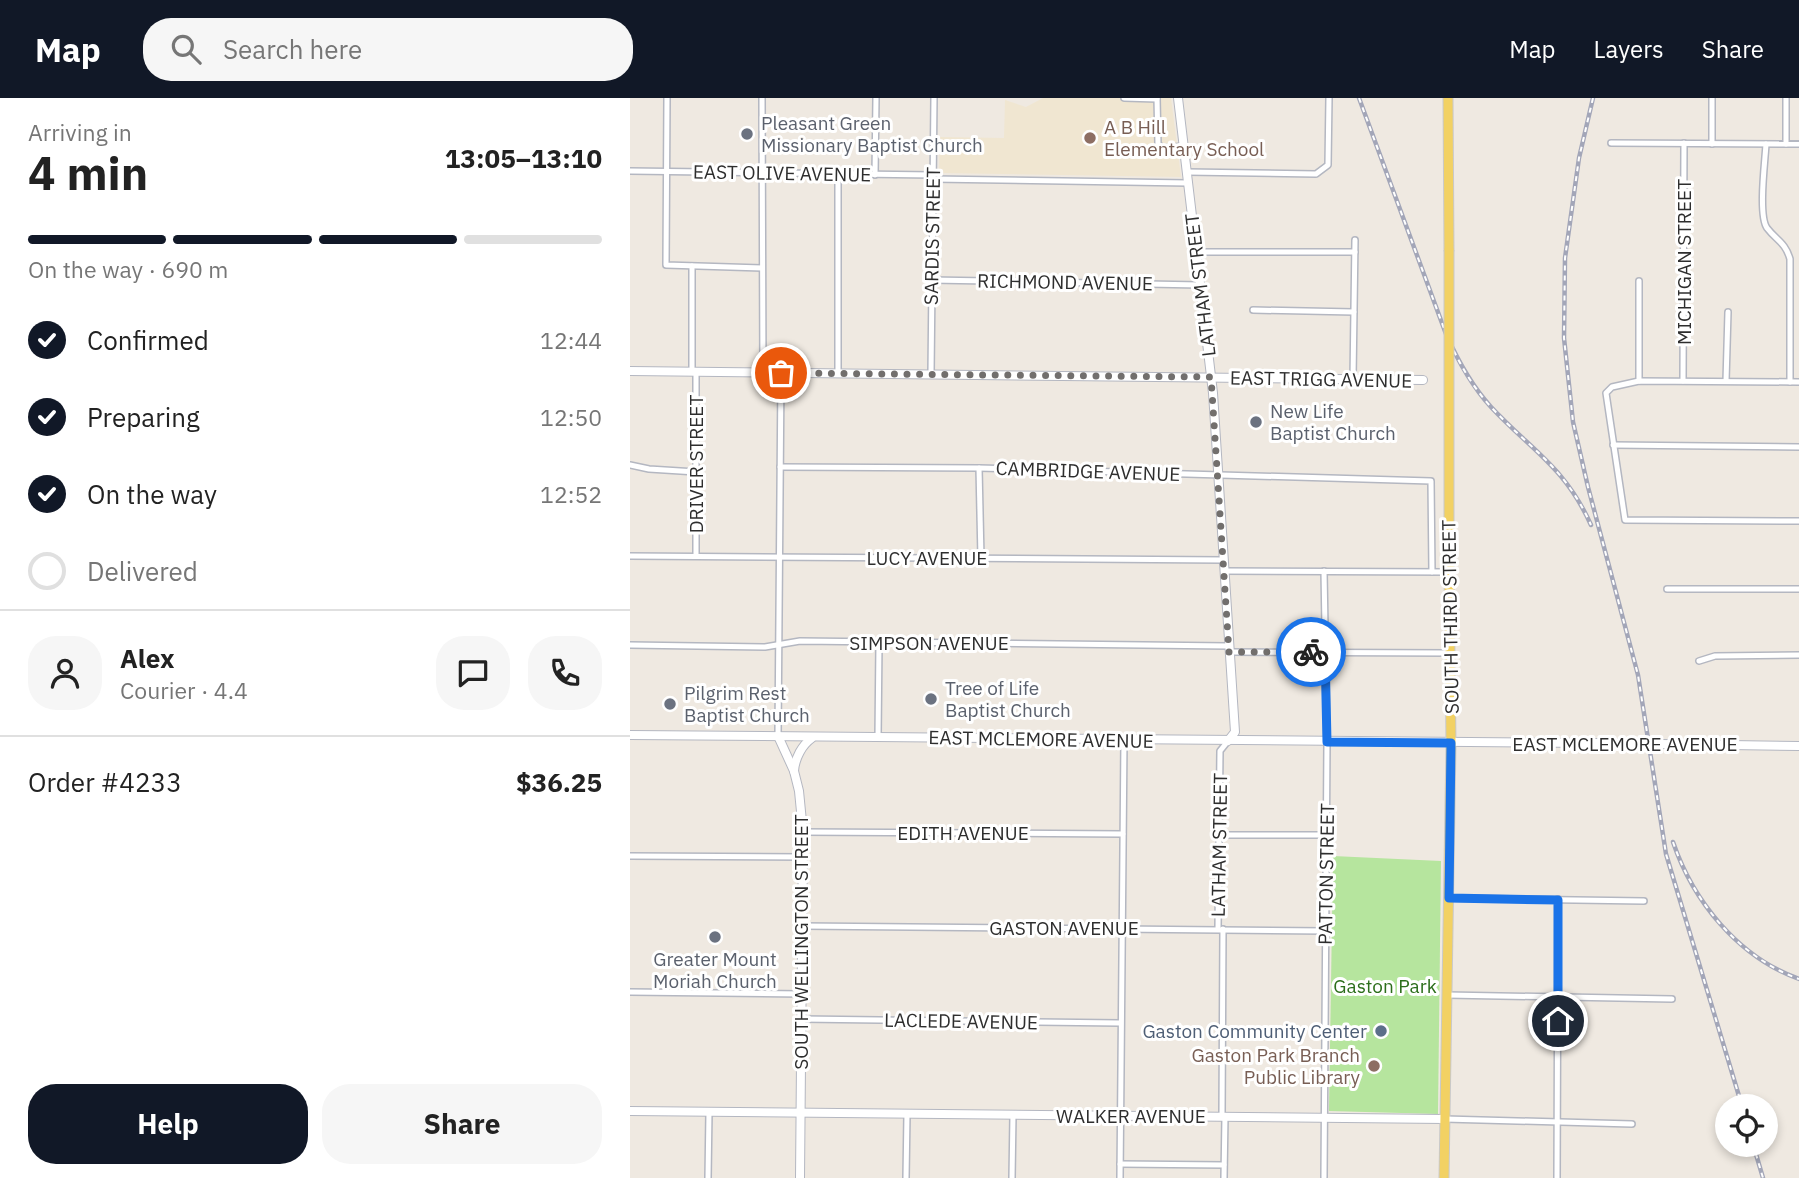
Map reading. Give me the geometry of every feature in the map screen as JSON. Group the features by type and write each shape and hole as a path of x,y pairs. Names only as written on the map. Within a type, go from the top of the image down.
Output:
{"main road":[{"name":"SOUTH THIRD STREET","path":"1444,1178 1451,743 1448,98"}],"street":[{"path":"667,98 666,265 762,268"},
{"path":"762,98 763,373"},
{"path":"875,175 876,98"},
{"name":"SARDIS STREET","path":"931,374 934,98"},
{"path":"1124,98 1157,98 1158,144 1163,148 1184,146"},
{"name":"LATHAM STREET","path":"1178,98 1211,377 1235,732 1220,751 1224,1178"},
{"path":"1187,172 1316,174 1328,165 1329,98"},
{"path":"1712,98 1712,144"},
{"path":"1786,98 1786,144"},
{"path":"1611,143 1799,144"},
{"name":"MICHIGAN STREET","path":"1683,381 1684,144"},
{"path":"1766,144 1763,213 1766,227 1786,247 1790,259 1790,382"},
{"name":"EAST OLIVE AVENUE","path":"630,172 1188,183"},
{"path":"838,174 838,373"},
{"path":"1353,379 1355,240"},
{"path":"1197,252 1355,253"},
{"name":"DRIVER STREET","path":"692,266 695,556"},
{"name":"RICHMOND AVENUE","path":"931,280 1200,285"},
{"path":"1639,281 1639,381"},
{"path":"1253,310 1354,312"},
{"path":"1726,381 1728,312"},
{"name":"EAST TRIGG AVENUE","path":"630,371 1423,380"},
{"name":"SOUTH WELLINGTON STREET","path":"781,373 778,736 794,771 803,832 800,1178"},
{"path":"1799,382 1639,381 1612,387 1606,393 1625,520 1799,521"},
{"path":"1613,445 1799,447"},
{"path":"630,465 696,472"},
{"name":"CAMBRIDGE AVENUE","path":"780,467 979,468 1431,481 1432,572"},
{"path":"979,468 981,558"},
{"name":"LUCY AVENUE","path":"630,556 1223,560"},
{"path":"1224,571 1432,572 1449,569"},
{"name":"PATTON STREET","path":"1324,571 1327,742 1324,1177"},
{"path":"1667,589 1799,589"},
{"name":"SIMPSON AVENUE","path":"630,645 765,647 800,642 1451,653"},
{"path":"878,737 879,643"},
{"path":"1699,661 1715,656 1799,655"},
{"name":"EAST MCLEMORE AVENUE","path":"630,735 1799,746"},
{"path":"794,771 800,752 813,737"},
{"path":"1120,1178 1124,740"},
{"name":"EDITH AVENUE","path":"803,832 1123,834"},
{"path":"1219,835 1327,835"},
{"path":"630,856 803,857"},
{"path":"1449,898 1644,901"},
{"path":"1557,1178 1558,900"},
{"name":"GASTON AVENUE","path":"802,926 1325,931"},
{"path":"630,992 802,993"},
{"path":"1447,995 1672,999"},
{"name":"LACLEDE AVENUE","path":"801,1019 1120,1023"},
{"name":"WALKER AVENUE","path":"630,1111 1223,1116 1632,1124"},
{"path":"708,1178 709,1112"},
{"path":"906,1178 907,1114"},
{"path":"1012,1178 1013,1115"},
{"path":"1120,1164 1224,1165"}],"shaded area":[{"name":"A B Hill Elementary School","path":"1043,98 1171,98 1181,177 939,173 940,137 1004,138 1005,100 1026,107"}],"green space":[{"name":"Gaston Park","path":"1333,856 1441,861 1438,1114 1329,1111"}],"railway":[{"path":"1359,98 1446,334 1460,363 1491,407 1546,460 1570,488 1591,525"},
{"path":"1593,98 1579,158 1565,258 1564,338 1573,422 1638,675 1666,854 1738,1094"},
{"path":"1673,842 1693,885 1721,924 1756,957 1799,979"},
{"path":"1757,1157 1763,1178"}],"way so far":[{"path":"781,373 1211,377 1229,652 1311,652"}],"place":[{"name":"Pleasant Green Missionary Baptist Church","path":"747,134"},
{"name":"A B Hill Elementary School","path":"1090,138"},
{"name":"New Life Baptist Church","path":"1256,422"},
{"name":"Tree of Life Baptist Church","path":"931,699"},
{"name":"Pilgrim Rest Baptist Church","path":"670,704"},
{"name":"Greater Mount Moriah Church","path":"715,937"},
{"name":"Gaston Community Center","path":"1381,1031"},
{"name":"Gaston Park Branch Public Library","path":"1374,1066"}],"route":[{"path":"1311,652 1325,652 1327,742 1451,743 1449,898 1558,900 1558,1021"}]}
